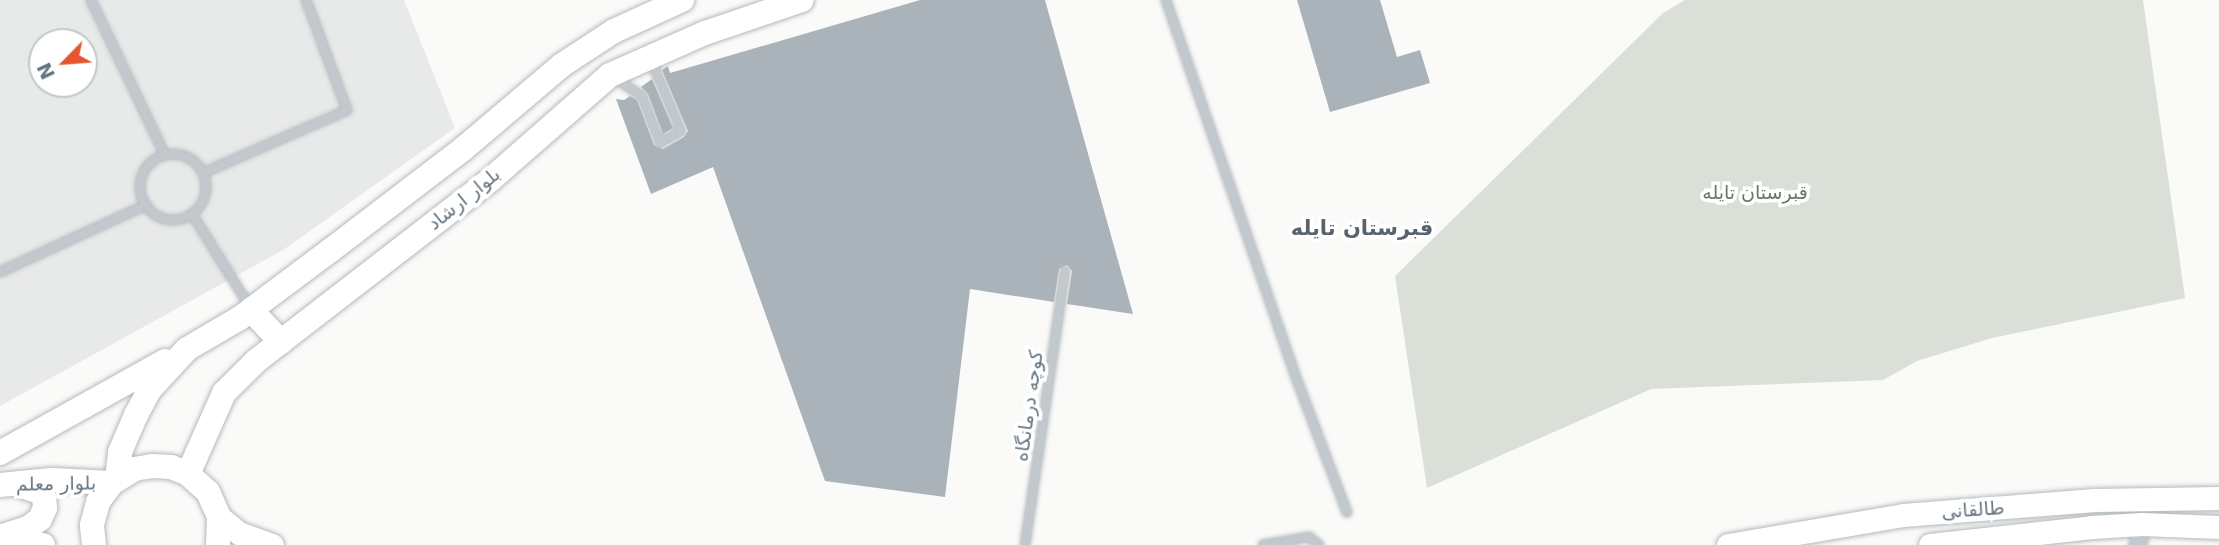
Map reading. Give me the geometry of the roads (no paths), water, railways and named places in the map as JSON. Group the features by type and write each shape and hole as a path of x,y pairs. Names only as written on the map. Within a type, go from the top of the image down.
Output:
{"main road":[{"name":"بلوار ارشاد","path":"94,545 92,525 98,502 115,480 120,452 136,415 150,389 187,349 251,310 463,149 562,65 614,31 682,0"},
{"name":"بلوار ارشاد","path":"188,474 224,393 281,342 490,180 610,75 649,55 802,0"},
{"path":"251,310 281,342"},
{"path":"0,453 187,349"},
{"path":"115,480 134,469 152,466 171,467 188,474 208,492 219,517 218,545"},
{"name":"بلوار معلم","path":"7,485 52,480 115,480"},
{"path":"1,536 29,528 40,519 45,508 44,497 40,492 7,485"},
{"path":"2140,535 2143,498"},
{"name":"طالقانی","path":"1728,545 1903,515 2143,498 2219,498"},
{"path":"219,517 239,533 272,545"},
{"name":"طالقانی","path":"1930,545 2140,535 2219,527"},
{"path":"1,536 43,545"}],"lane":[{"path":"91,0 164,155"},
{"path":"203,173 347,110 306,0"},
{"path":"1166,0 1294,372 1347,512"},
{"path":"610,75 642,96 660,143 681,131 649,55"},
{"path":"164,155 187,157 203,173 205,195 192,214 172,220 153,213 146,205 140,186 142,176 154,160 164,155"},
{"path":"0,272 146,205"},
{"path":"192,214 251,310"},
{"name":"کوچه درمانگاه","path":"1025,545 1065,271"},
{"path":"1263,545 1309,537 1319,545"}],"district":[{"name":"قبرستان تایله","path":"1362,228"}]}
